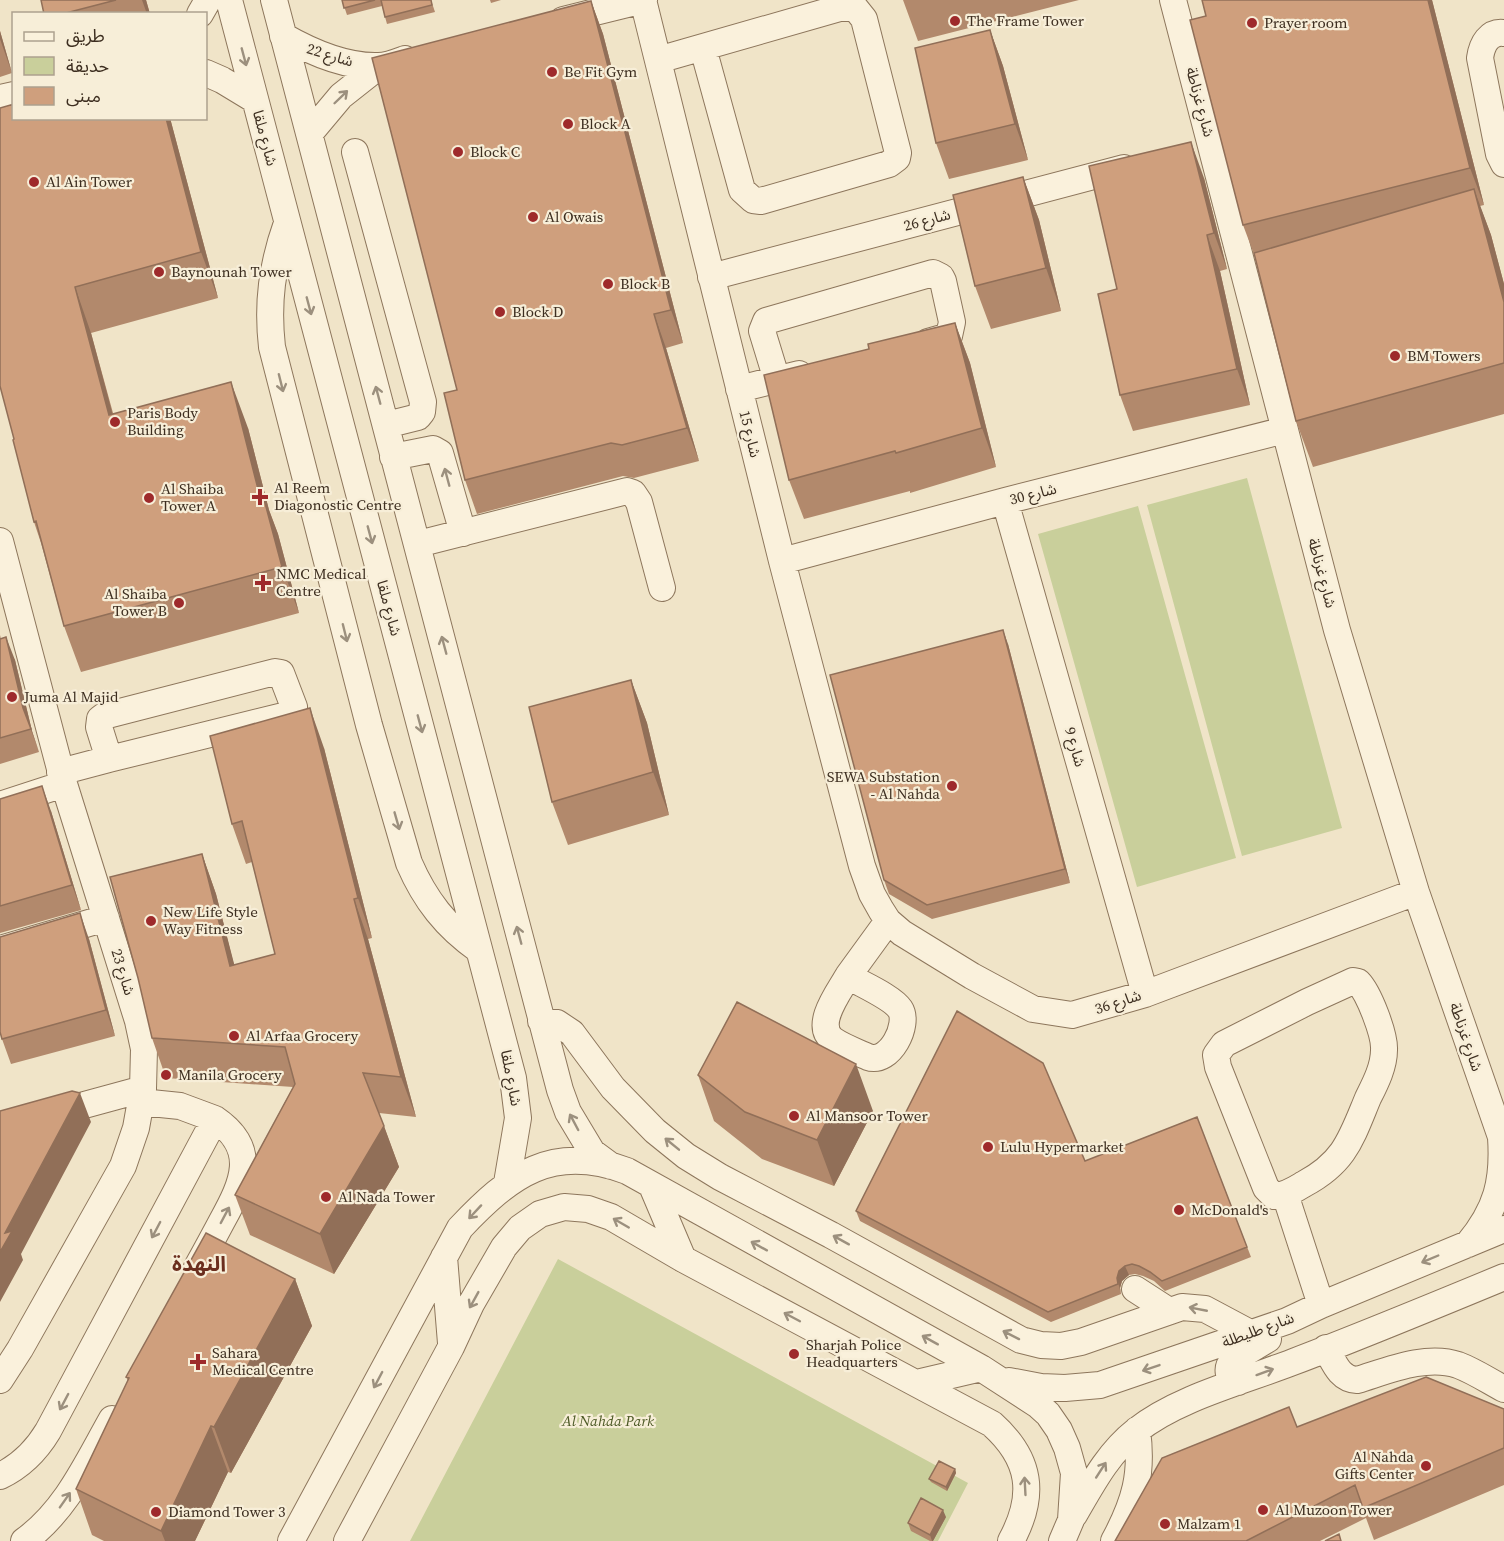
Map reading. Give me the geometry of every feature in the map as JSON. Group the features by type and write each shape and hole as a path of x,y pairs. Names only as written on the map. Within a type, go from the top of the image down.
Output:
{"street":[{"name":"شارع ملقا","path":"229,0 517,1098 516,1139 507,1183"},
{"path":"274,0 541,1021 568,1112 592,1152 611,1166 652,1186 991,1374 1038,1405 1048,1414 1059,1430 1074,1473 1067,1530"},
{"path":"540,26 644,0"},
{"name":"شارع 15","path":"644,0 782,561 862,866"},
{"name":"شارع غرناطة","path":"1173,0 1200,148 1285,430 1337,630 1416,892 1502,1139 1503,1160 1494,1205 1483,1226 1468,1244"},
{"path":"658,60 843,8 856,9 864,19 898,153 897,158 889,164 760,201 753,200 742,190 703,48"},
{"path":"1504,33 1498,32 1486,40 1481,49 1480,66 1495,88 1499,154 1504,164"},
{"name":"شارع 22","path":"283,36 329,57 358,64 379,66 425,55"},
{"name":"شارع 22","path":"310,133 341,96 379,66"},
{"path":"207,73 230,84 255,100"},
{"path":"355,152 423,402 422,412 418,417 386,425"},
{"name":"شارع 26","path":"711,277 1143,163"},
{"path":"287,223 272,271 269,313 272,346 369,725 409,863 418,884 444,921 479,950"},
{"path":"777,380 762,331 766,321 928,274 937,274 943,281 952,322 951,332 945,338 900,349"},
{"path":"739,389 822,368"},
{"name":"شارع 30","path":"782,561 1005,501 1285,430"},
{"path":"393,458 433,449 440,453 463,533"},
{"path":"418,544 627,491 633,493 639,502 662,588"},
{"name":"شارع 9","path":"1005,501 1145,993"},
{"name":"شارع 23","path":"0,541 62,778 138,1021 144,1049 142,1095 136,1128 123,1166 26,1339 0,1380"},
{"path":"0,805 109,759 291,714 294,707 283,675 276,672 104,716 100,719 99,727 109,759"},
{"name":"شارع 36","path":"862,866 872,894 888,921 902,933 1033,1010 1072,1016 1145,993 1416,892"},
{"path":"0,949 106,918"},
{"path":"848,976 888,921"},
{"path":"1358,982 1365,990 1384,1039 1383,1061 1352,1136 1340,1157 1324,1173 1285,1194 1274,1196 1266,1188 1218,1067 1216,1054 1224,1044 1306,1002 1348,983 1358,982"},
{"path":"541,1021 557,1023 572,1033 594,1065 620,1096 655,1131 686,1156 720,1178 840,1240 1021,1340 1041,1345 1061,1346 1081,1342 1182,1307 1205,1310 1250,1333"},
{"path":"0,1128 142,1095 215,1119 234,1135 243,1162 243,1178 237,1194 186,1288"},
{"path":"0,1476 23,1462 42,1443 215,1119"},
{"path":"291,1541 460,1228 485,1201 507,1183 531,1169 557,1162 584,1161 611,1166"},
{"path":"652,1186 683,1259"},
{"path":"1285,1194 1321,1305"},
{"path":"347,1541 451,1347 471,1304 504,1247 520,1228 540,1214 564,1207 588,1209 611,1217 683,1259 992,1424 1008,1438 1019,1456 1026,1479 1026,1502 1021,1523 1011,1541"},
{"name":"شارع طليطلة","path":"991,1374 1049,1388 1100,1385 1287,1321 1504,1229"},
{"path":"444,1257 451,1347"},
{"path":"1067,1530 1104,1465 1118,1446 1137,1430 1188,1402 1499,1282"},
{"path":"1118,1328 1129,1291 1169,1311"},
{"path":"1238,1382 1231,1378 1228,1372 1233,1360 1276,1335 1287,1321"},
{"path":"1326,1348 1340,1372 1350,1380 1432,1361 1457,1365 1504,1389"},
{"path":"917,1383 991,1374"},
{"path":"24,1541 48,1522 69,1496 121,1402"},
{"path":"1114,1541 1132,1506 1137,1488 1140,1468 1137,1430"}],"green space":[{"path":"1247,478 1342,828 1242,856 1147,505"},
{"path":"1138,506 1236,858 1137,887 1038,534"},
{"name":"Al Nahda Park","path":"558,1259 968,1483 938,1541 410,1541"}],"building":[{"path":"41,0 116,0 70,12 44,12"},
{"path":"342,0 375,0 344,8"},
{"path":"381,0 431,0 432,5 385,17"},
{"path":"1202,0 1428,0 1470,168 1243,225 1190,20 1206,16"},
{"name":"Al Owais","path":"591,1 671,310 654,314 687,428 622,445 611,443 465,480 444,393 457,390 372,58"},
{"path":"990,30 1015,124 936,143 915,48"},
{"path":"12,105 12,120 167,120 201,252 75,287 109,415 231,382 258,489 261,488 282,567 64,626 36,521 34,522 0,386 0,108"},
{"path":"1191,142 1214,233 1207,235 1237,369 1120,395 1098,294 1117,289 1089,166"},
{"path":"1023,177 1046,268 975,286 953,195"},
{"name":"BM Towers","path":"1474,189 1504,302 1504,363 1296,421 1254,253"},
{"path":"955,323 982,428 789,480 764,375 869,349 868,344"},
{"name":"SEWA Substation - Al Nahda","path":"1003,630 1065,869 927,905 884,880 830,675"},
{"path":"6,637 23,708 31,729 0,738 0,639"},
{"path":"631,680 653,772 552,802 529,707"},
{"path":"310,708 358,898 354,899 401,1077 363,1073 384,1126 320,1234 235,1195 295,1084 285,1047 152,1038 110,877 202,854 230,966 275,954 242,821 232,824 210,736"},
{"path":"42,786 72,885 0,906 0,799"},
{"path":"80,913 106,1010 2,1039 0,1032 0,937"},
{"path":"737,1002 856,1064 817,1140 745,1112 698,1075"},
{"name":"Lulu Hypermarket","path":"957,1011 1043,1063 1085,1161 1197,1117 1247,1247 1162,1281 1139,1266 1132,1264 1125,1266 1119,1271 1118,1284 1048,1312 856,1211"},
{"path":"72,1091 80,1093 5,1233 12,1231 0,1252 0,1111"},
{"path":"206,1233 295,1279 214,1427 211,1426 161,1531 76,1489 129,1378 126,1377"},
{"path":"1426,1377 1504,1409 1504,1448 1363,1508 1355,1485 1246,1541 1115,1541 1162,1458 1289,1407 1297,1427"},
{"path":"939,1461 955,1469 946,1487 929,1479"},
{"path":"921,1498 943,1510 930,1535 908,1523"},
{"path":"1339,1534 1341,1541 1325,1541"}],"place":[{"name":"The Frame Tower","path":"955,21"},
{"name":"Prayer room","path":"1252,23"},
{"name":"Be Fit Gym","path":"552,72"},
{"name":"Block A","path":"568,124"},
{"name":"Block C","path":"458,152"},
{"name":"Al Ain Tower","path":"34,182"},
{"name":"Al Owais","path":"533,217"},
{"name":"Baynounah Tower","path":"159,272"},
{"name":"Block B","path":"608,284"},
{"name":"Block D","path":"500,312"},
{"name":"BM Towers","path":"1395,356"},
{"name":"Paris Body Building","path":"115,422"},
{"name":"Al Reem Diagonostic Centre","path":"260,497"},
{"name":"Al Shaiba Tower A","path":"149,498"},
{"name":"NMC Medical Centre","path":"263,583"},
{"name":"Al Shaiba Tower B","path":"179,603"},
{"name":"Juma Al Majid","path":"12,697"},
{"name":"SEWA Substation - Al Nahda","path":"952,786"},
{"name":"New Life Style Way Fitness","path":"151,921"},
{"name":"Al Arfaa Grocery","path":"234,1036"},
{"name":"Manila Grocery","path":"166,1075"},
{"name":"Al Mansoor Tower","path":"794,1116"},
{"name":"Lulu Hypermarket","path":"988,1147"},
{"name":"Al Nada Tower","path":"326,1197"},
{"name":"McDonald's","path":"1179,1210"},
{"name":"Sharjah Police Headquarters","path":"794,1354"},
{"name":"Sahara Medical Centre","path":"198,1362"},
{"name":"Al Nahda Gifts Center","path":"1426,1466"},
{"name":"Al Muzoon Tower","path":"1263,1510"},
{"name":"Diamond Tower 3","path":"156,1512"},
{"name":"Malzam 1","path":"1165,1524"}],"district":[{"name":"النهدة","path":"199,1264"}]}
